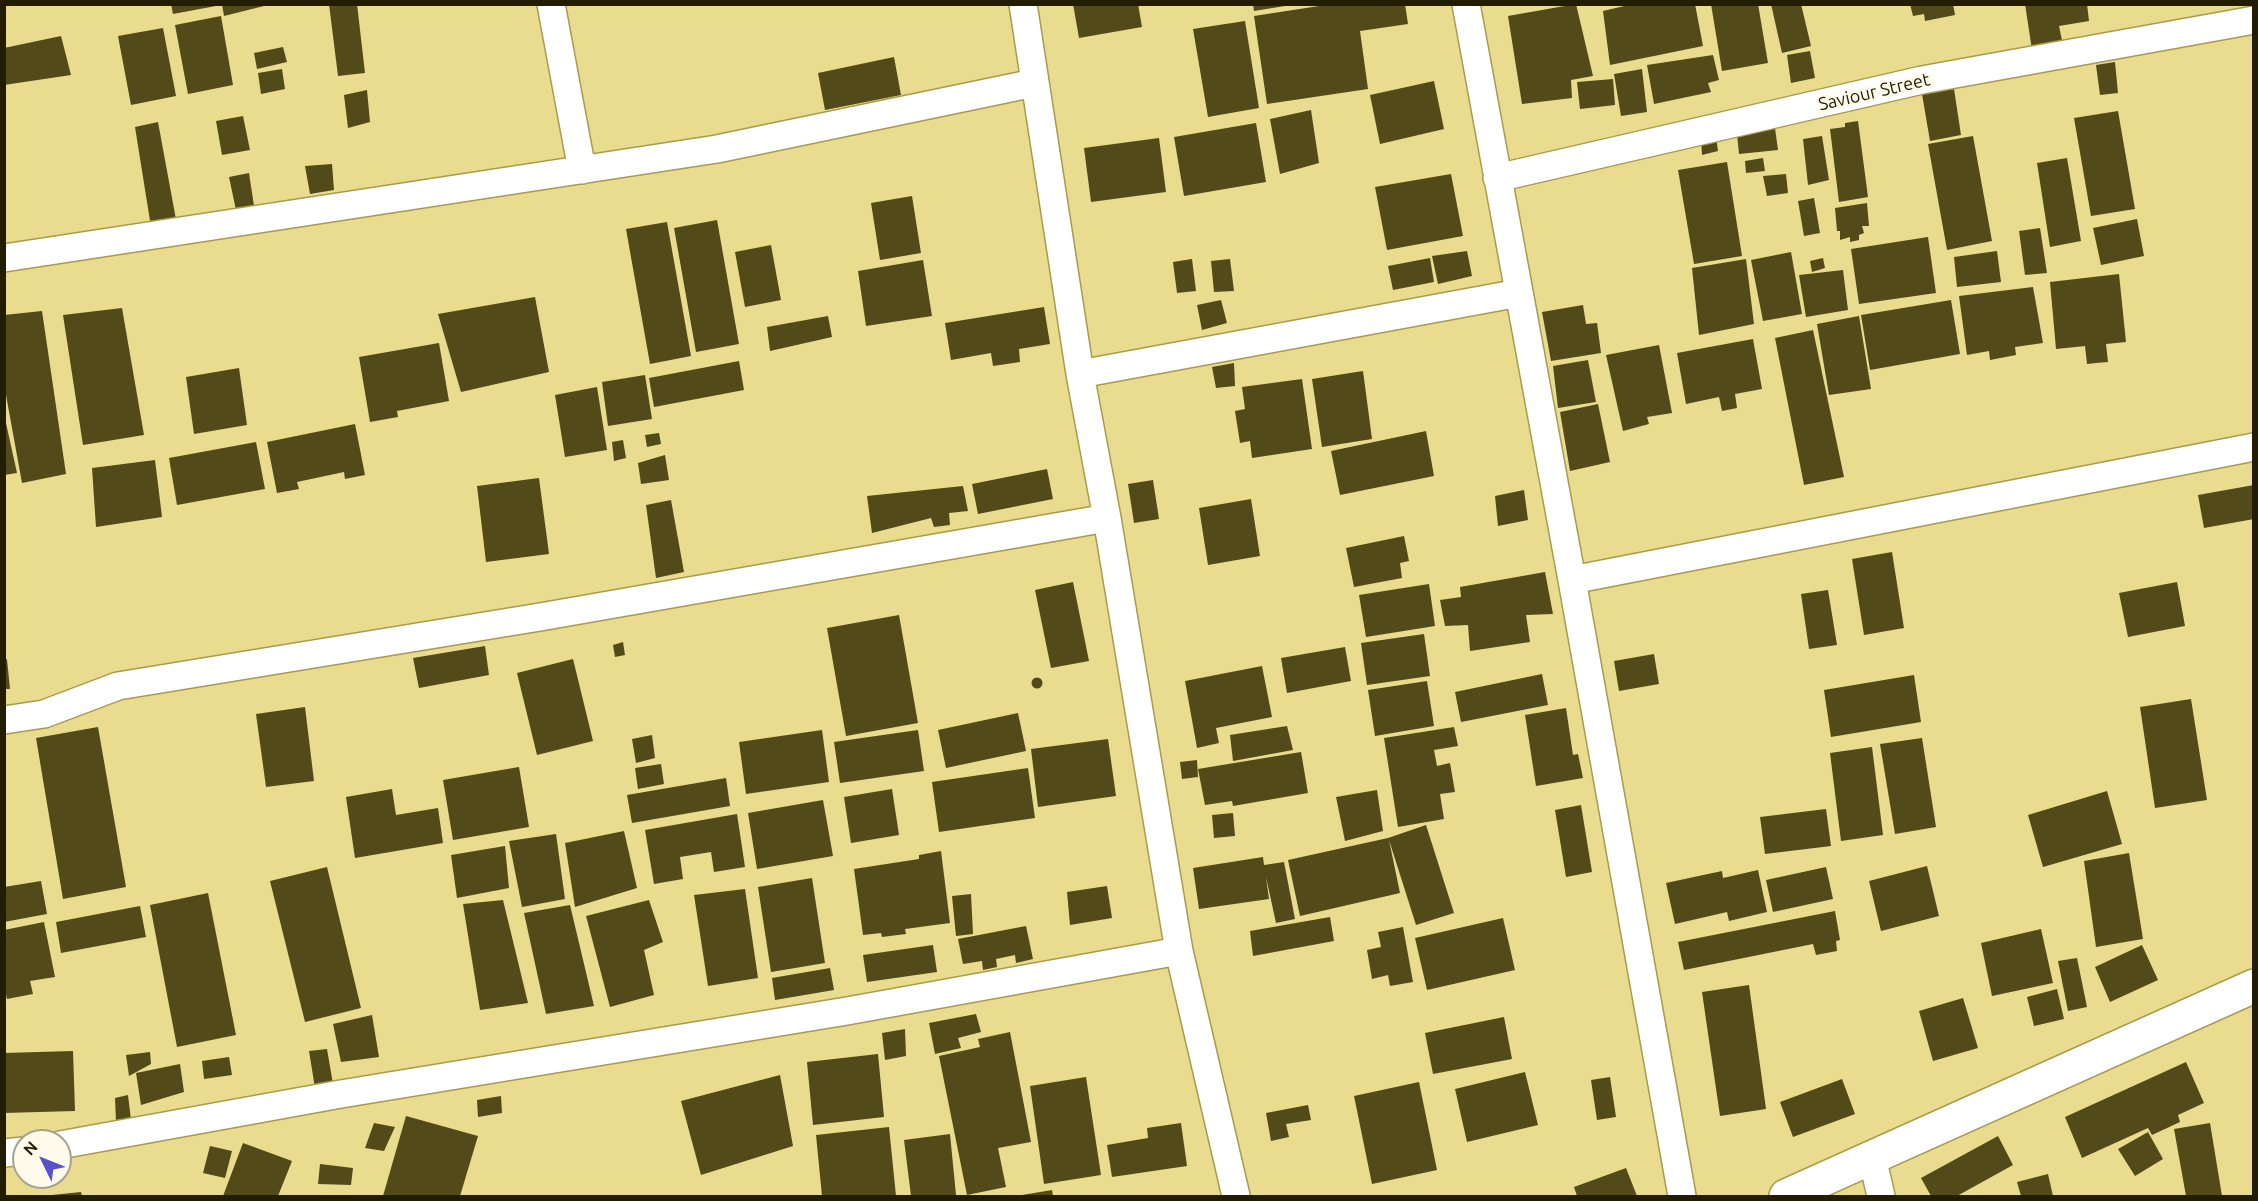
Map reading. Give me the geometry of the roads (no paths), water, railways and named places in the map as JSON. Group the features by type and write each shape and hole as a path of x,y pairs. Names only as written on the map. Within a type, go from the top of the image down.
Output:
{"street":[{"path":"551,4 582,170"},
{"path":"1023,4 1080,374 1107,518 1179,951 1236,1197"},
{"path":"1466,4 1682,1197"},
{"name":"Saviour Street","path":"1497,178 1922,80 2253,20"},
{"path":"4,258 717,149 1034,83"},
{"path":"1080,374 1519,293"},
{"path":"1572,580 2253,447"},
{"path":"4,720 44,714 118,686 540,617 1107,518"},
{"path":"72,1143 341,1094 847,1011 1179,951"},
{"path":"1786,1197 2253,986"},
{"path":"1872,1157 1881,1197"}]}
